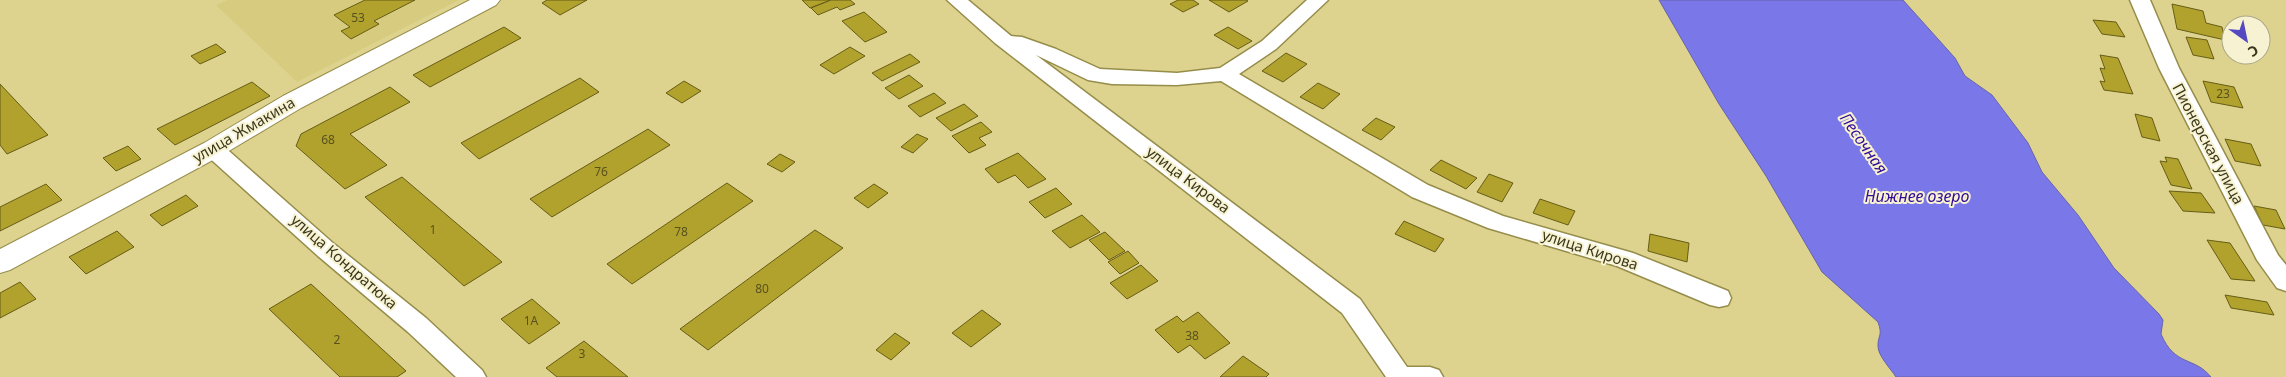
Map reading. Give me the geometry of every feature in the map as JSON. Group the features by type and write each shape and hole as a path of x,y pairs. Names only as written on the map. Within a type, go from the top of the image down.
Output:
{"street":[{"name":"улица Жмакина","path":"0,262 213,149 292,102 488,0"},
{"name":"улица Кирова","path":"957,0 1002,38 1351,306 1400,377"},
{"path":"1002,38 1027,44 1095,75 1112,78 1177,79 1225,74 1269,45 1318,0"},
{"name":"Пионерская улица","path":"2140,0 2168,68 2269,260 2286,282"},
{"name":"улица Кирова","path":"1225,74 1420,191 1496,222 1625,259 1719,298"},
{"name":"улица Кондратюка","path":"213,149 326,250 417,325 473,377"},
{"path":"1400,377 1430,377"}],"shaded area":[{"path":"228,0 459,0 297,82 216,5"}],"water":[{"name":"Нижнее озеро","path":"1659,0 1903,0 1955,58 1965,76 1992,95 2028,143 2042,172 2078,215 2114,268 2159,314 2163,320 2161,334 2172,352 2178,357 2205,370 2211,377 1896,377 1878,349 1880,333 1878,322 1822,272 1766,176 1719,104"}],"building":[{"path":"365,0 415,0 374,21 379,24 351,39 341,31 350,27 334,15"},
{"path":"547,0 587,0 560,15 542,3"},
{"path":"802,0 831,0 810,8"},
{"path":"831,0 850,0 855,4 840,10 837,7 818,15 811,8"},
{"path":"1178,0 1193,0 1199,4 1183,12 1170,4"},
{"path":"1209,0 1246,0 1248,1 1229,12"},
{"path":"2172,4 2203,11 2206,23 2221,27 2221,39 2177,29"},
{"path":"864,12 887,32 865,42 842,21"},
{"path":"2093,20 2116,22 2125,37 2102,34"},
{"path":"504,27 521,38 430,87 413,75"},
{"path":"1228,27 1252,41 1238,49 1214,35"},
{"path":"2186,37 2207,40 2214,59 2193,55"},
{"path":"216,44 226,52 200,64 191,56"},
{"path":"850,47 865,56 834,74 820,65"},
{"path":"1286,53 1307,64 1283,82 1262,71"},
{"path":"910,54 920,62 882,81 872,73"},
{"path":"2100,55 2118,58 2133,94 2104,90 2100,81 2105,82 2100,68 2105,69"},
{"path":"909,75 923,86 899,99 885,88"},
{"path":"580,78 599,92 479,159 461,143"},
{"path":"684,81 701,91 682,103 666,93"},
{"path":"2203,81 2234,87 2243,108 2211,102"},
{"path":"252,82 270,96 175,145 157,129"},
{"path":"1318,83 1340,94 1323,109 1300,97"},
{"path":"0,84 48,135 7,154 0,145"},
{"path":"390,87 410,102 350,134 387,165 345,189 296,146 301,134"},
{"path":"934,93 946,103 920,117 908,106"},
{"path":"964,104 978,116 951,131 936,118"},
{"path":"2135,114 2152,118 2160,141 2142,137"},
{"path":"1376,118 1395,127 1381,140 1362,130"},
{"path":"981,122 992,132 979,138 986,145 969,153 952,136"},
{"path":"648,129 670,145 552,217 530,199"},
{"path":"917,134 928,139 913,153 901,147"},
{"path":"2225,139 2251,144 2261,166 2235,161"},
{"path":"128,146 141,159 116,171 103,158"},
{"path":"1018,153 1046,179 1028,188 1015,175 998,183 985,169"},
{"path":"780,154 795,162 782,172 767,164"},
{"path":"2165,157 2178,159 2192,189 2171,185 2160,161 2167,162"},
{"path":"1441,160 1477,178 1466,189 1430,170"},
{"path":"1489,174 1513,183 1502,202 1477,192"},
{"path":"402,177 502,262 464,286 365,197"},
{"path":"727,183 753,201 632,284 607,264"},
{"path":"46,184 62,200 0,231 0,207"},
{"path":"874,184 888,193 868,208 854,198"},
{"path":"1056,188 1072,204 1045,218 1029,202"},
{"path":"2169,191 2201,193 2215,213 2183,211"},
{"path":"186,195 198,206 162,226 150,215"},
{"path":"1540,199 1575,211 1568,225 1533,213"},
{"path":"2254,206 2276,210 2285,229 2263,225"},
{"path":"1082,215 1100,232 1070,248 1052,231"},
{"path":"1404,221 1444,239 1435,252 1395,234"},
{"path":"815,230 843,248 708,350 680,329"},
{"path":"117,231 134,247 86,274 69,257"},
{"path":"1105,232 1125,251 1109,260 1089,240"},
{"path":"1650,234 1689,243 1687,262 1648,251"},
{"path":"2207,240 2230,243 2255,281 2231,279"},
{"path":"1128,251 1139,263 1120,274 1108,262"},
{"path":"1141,265 1158,281 1127,299 1110,283"},
{"path":"20,282 36,299 0,318 0,293"},
{"path":"311,284 406,371 397,377 340,377 269,309"},
{"path":"2225,295 2267,302 2274,315 2231,308"},
{"path":"532,299 560,323 529,344 501,319"},
{"path":"982,310 1001,324 971,347 952,333"},
{"path":"1198,312 1230,343 1205,359 1190,345 1178,353 1155,330 1177,316 1183,322"},
{"path":"895,333 910,343 891,360 876,350"},
{"path":"584,341 628,377 557,377 546,368"},
{"path":"1243,356 1269,374 1266,377 1220,377"}],"water label":[{"name":"Песочная","path":"1864,143"}]}
